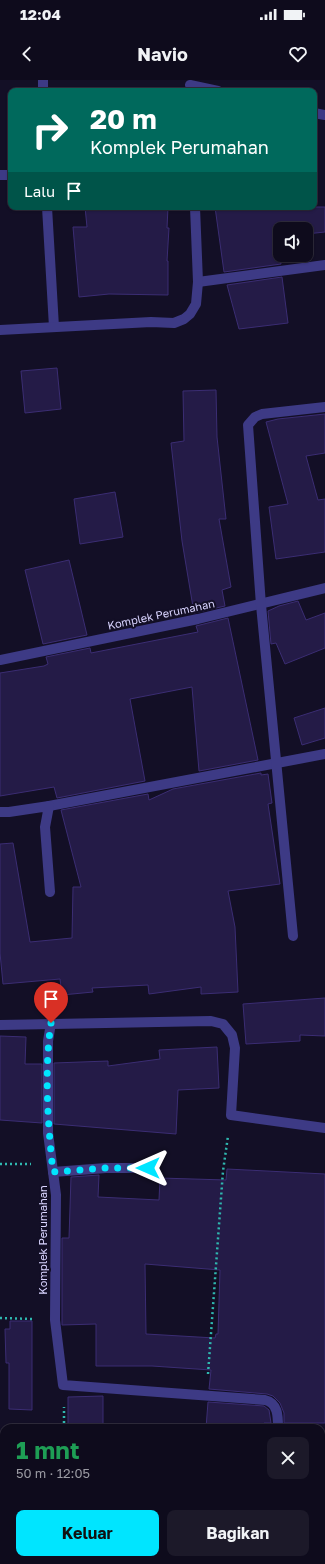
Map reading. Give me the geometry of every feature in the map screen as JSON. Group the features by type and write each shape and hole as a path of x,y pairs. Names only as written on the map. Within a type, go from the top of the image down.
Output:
{"street":[{"path":"191,85 204,88"},
{"path":"47,210 54,327"},
{"path":"0,330 174,323 184,319 190,314 196,304 198,282 195,210"},
{"path":"198,282 325,265"},
{"path":"293,936 261,605 248,425 256,417 262,414 325,407"},
{"name":"Komplek Perumahan","path":"0,660 261,605 325,588"},
{"path":"0,812 49,806 325,754"},
{"path":"49,806 45,827 45,847 50,892"},
{"path":"0,1025 211,1021 223,1024 232,1035 235,1048 231,1115 325,1128"},
{"name":"Komplek Perumahan","path":"51,1023 48,1041 48,1133 56,1195 55,1320 63,1385 207,1395"},
{"path":"53,1168 148,1168"},
{"path":"207,1395 268,1400 273,1403 276,1409 278,1424"}],"path":[{"path":"207,1395 223,1171 231,1115"},
{"path":"0,1164 53,1168"},
{"path":"0,1318 55,1320"}],"building":[{"path":"317,207 325,207 325,232 313,233 313,222 273,222 273,262 281,262 281,264 224,272 215,210 317,210"},
{"path":"85,210 168,210 168,295 109,294 79,297 73,227 87,227"},
{"path":"282,277 288,323 239,329 227,285"},
{"path":"57,368 61,409 25,413 21,371"},
{"path":"216,390 217,437 226,519 219,519 231,587 222,590 225,606 194,613 182,541 171,443 184,441 183,391"},
{"path":"325,414 325,453 306,456 318,500 325,499 325,552 276,559 269,507 288,504 266,422 278,419"},
{"path":"115,492 123,537 80,544 74,499"},
{"path":"69,560 87,635 43,644 25,570"},
{"path":"298,601 306,620 325,613 325,648 285,664 276,643 271,644 268,611 279,606"},
{"path":"228,618 258,760 199,771 192,687 130,699 145,781 57,798 54,787 0,796 0,673 44,666 48,664 46,657 90,648 91,653 198,632 196,626"},
{"path":"325,708 325,738 302,745 294,718"},
{"path":"261,773 261,775 268,774 272,803 268,804 280,884 228,891 235,927 238,992 201,994 201,987 149,994 148,985 92,988 93,992 62,995 60,979 3,984 0,953 0,844 13,843 30,942 72,938 73,887 81,887 61,810 148,794 149,800 173,789"},
{"path":"325,998 325,1036 300,1035 300,1041 246,1044 243,1004"},
{"path":"0,1036 26,1037 25,1064 42,1064 42,1123 0,1120"},
{"path":"217,1047 219,1088 178,1090 176,1134 54,1124 54,1063 108,1061 108,1066 160,1059 159,1050"},
{"path":"227,1169 325,1174 325,1423 284,1423 284,1413 280,1403 273,1396 267,1394 209,1389 211,1370 152,1366 96,1366 96,1324 62,1325 62,1238 69,1238 71,1177 99,1175 98,1197 159,1200 160,1178 226,1180","holes":["145,1264 220,1270 218,1334 216,1334 215,1338 146,1334"]},
{"path":"10,1321 32,1321 32,1410 9,1409 9,1363 6,1363 5,1329 10,1329"},
{"path":"103,1396 103,1424 68,1424 68,1397"},
{"path":"208,1402 264,1406 269,1410 271,1423 264,1424 206,1424"}],"route":[{"path":"51,1023 48,1041 48,1133 53,1172 106,1168 148,1168"}]}
